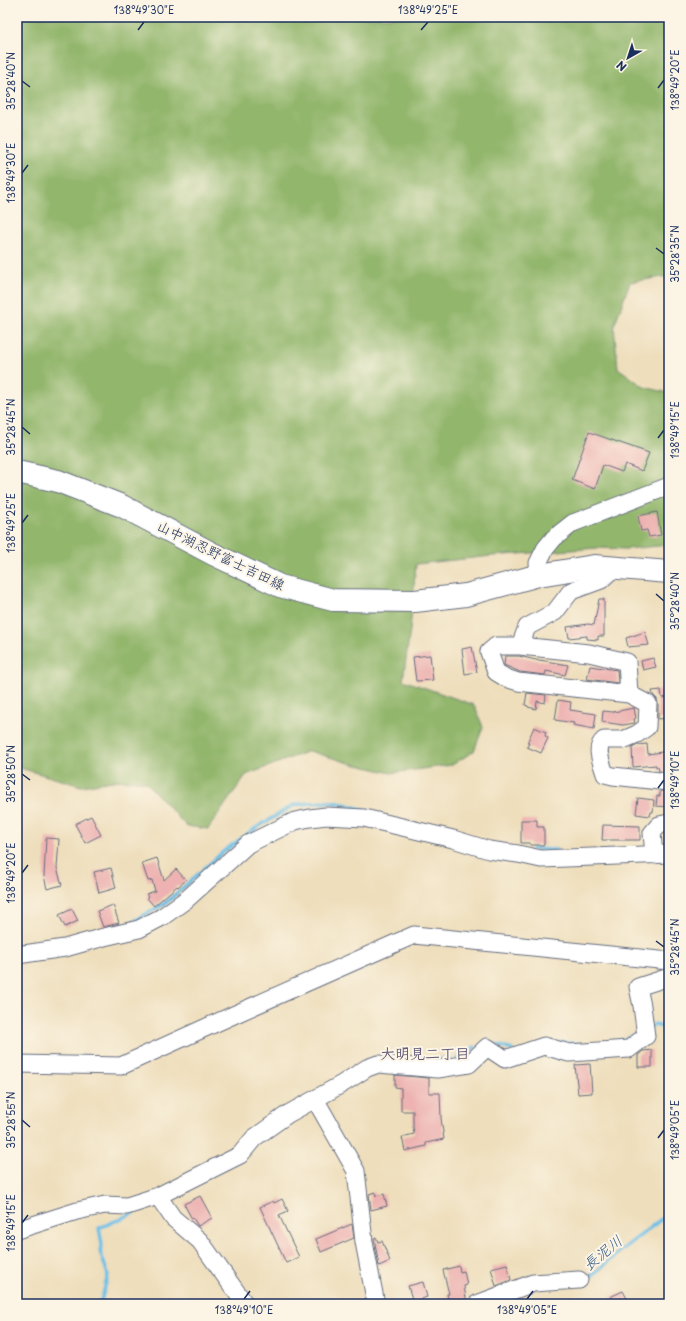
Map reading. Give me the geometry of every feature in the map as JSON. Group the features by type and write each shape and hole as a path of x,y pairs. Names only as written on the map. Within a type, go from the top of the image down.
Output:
{"main road":[{"name":"山中湖忍野富士吉田線","path":"17,472 58,481 122,506 213,554 280,586 333,600 415,601 466,595 538,575 594,566 669,572"}],"street":[{"path":"538,575 538,563 545,549 554,538 573,523 669,486"},
{"path":"520,646 528,627 555,612 571,591 601,580 615,567"},
{"path":"629,694 627,662 589,654 520,646 496,646 489,652 496,672 506,678 518,682 629,694 648,704 647,727 637,734 623,740 604,740 600,743 599,748 605,774 669,782"},
{"path":"17,954 65,948 139,929 162,917 187,899 248,844 295,821 336,816 364,818 453,839 489,850 541,859 662,854 652,833 659,825 669,823"},
{"path":"17,1064 121,1066 414,935 669,961"},
{"path":"17,1230 77,1211 105,1205 127,1206 158,1196 240,1156 254,1138 288,1114 367,1068 378,1064 438,1068 469,1064 487,1047 505,1059 544,1046 569,1052 629,1049 646,1036 638,987 669,976"},
{"path":"315,1099 356,1171 364,1242 376,1304"},
{"path":"158,1196 173,1218 200,1241 245,1304"},
{"path":"477,1304 533,1283 579,1280"}],"green space":[{"path":"17,17 669,17 669,276 630,282 614,326 618,368 644,387 669,393 669,545 626,549 597,548 492,556 416,564 410,630 403,680 474,705 483,727 474,751 452,765 391,773 309,751 246,775 208,829 186,826 146,782 119,780 81,786 17,767"}],"building":[{"path":"589,432 649,453 642,471 625,464 622,472 603,465 595,489 572,480"},
{"path":"657,512 661,535 649,537 647,530 641,531 638,516"},
{"path":"599,599 604,599 604,636 598,636 598,640 587,639 587,636 569,638 567,627 588,624 594,625"},
{"path":"645,632 649,645 628,647 626,638"},
{"path":"472,647 477,672 465,674 462,649"},
{"path":"430,655 433,680 416,681 413,657"},
{"path":"505,656 519,656 568,665 565,675 546,671 545,675 520,672 504,665"},
{"path":"653,658 656,667 643,670 641,661"},
{"path":"590,666 617,670 618,683 587,679"},
{"path":"661,690 662,698 669,697 669,718 658,719 657,699 653,695 652,691"},
{"path":"527,693 546,695 545,703 537,701 536,709 528,707 525,705"},
{"path":"558,700 571,702 570,710 596,714 594,729 573,725 574,723 555,720"},
{"path":"634,708 636,718 634,719 635,723 623,725 602,722 603,711 613,712"},
{"path":"534,727 546,732 545,736 548,738 541,753 527,747 529,743 527,743"},
{"path":"647,744 648,754 669,751 669,772 659,771 656,765 633,767 632,747"},
{"path":"660,791 669,792 669,807 656,806 657,796 660,796"},
{"path":"638,798 654,800 653,812 651,812 650,816 636,814"},
{"path":"91,816 101,835 85,843 75,824"},
{"path":"521,820 537,820 537,827 544,827 544,845 530,845 530,843 521,843"},
{"path":"603,825 640,826 640,840 602,840"},
{"path":"46,838 59,839 57,868 62,885 47,889 44,876"},
{"path":"157,858 164,880 176,869 186,880 154,906 147,898 148,896 146,894 155,891 152,880 148,881 142,863"},
{"path":"111,868 116,888 99,893 94,872"},
{"path":"113,905 119,923 103,927 97,911"},
{"path":"72,909 78,921 65,927 59,915"},
{"path":"652,1050 652,1067 638,1067 638,1055 643,1051"},
{"path":"590,1064 592,1093 578,1094 575,1065"},
{"path":"395,1075 429,1078 429,1093 440,1093 444,1139 426,1143 426,1146 405,1151 402,1137 414,1134 413,1111 401,1111 401,1088 395,1087"},
{"path":"375,1192 376,1196 384,1194 387,1206 371,1210 369,1194"},
{"path":"200,1196 212,1218 198,1226 193,1218 192,1219 184,1204"},
{"path":"282,1199 288,1211 279,1215 299,1257 286,1263 260,1207"},
{"path":"352,1224 354,1238 321,1252 316,1239"},
{"path":"376,1237 378,1242 382,1241 390,1261 379,1266 374,1238"},
{"path":"507,1264 511,1280 496,1286 491,1268"},
{"path":"459,1266 460,1272 464,1271 467,1285 464,1286 467,1304 449,1304 447,1294 449,1294 443,1270"},
{"path":"423,1282 427,1297 413,1302 408,1286"},
{"path":"623,1291 630,1304 614,1304 610,1297"}],"waterway":[{"path":"131,923 167,902 224,851 256,828 294,805 329,802 344,804 367,811"},
{"path":"532,849 556,850"},
{"path":"17,946 25,946"},
{"path":"649,1028 654,1025 669,1028"},
{"path":"610,1042 624,1040 635,1035"},
{"path":"561,1042 580,1044"},
{"path":"497,1045 512,1050"},
{"path":"457,1059 475,1047"},
{"path":"415,1059 450,1059"},
{"path":"93,1304 101,1301 108,1275 100,1251 102,1244 99,1228 135,1212"},
{"name":"長泥川","path":"584,1282 669,1213"}],"district":[{"name":"大明見二丁目","path":"425,1052"}]}
